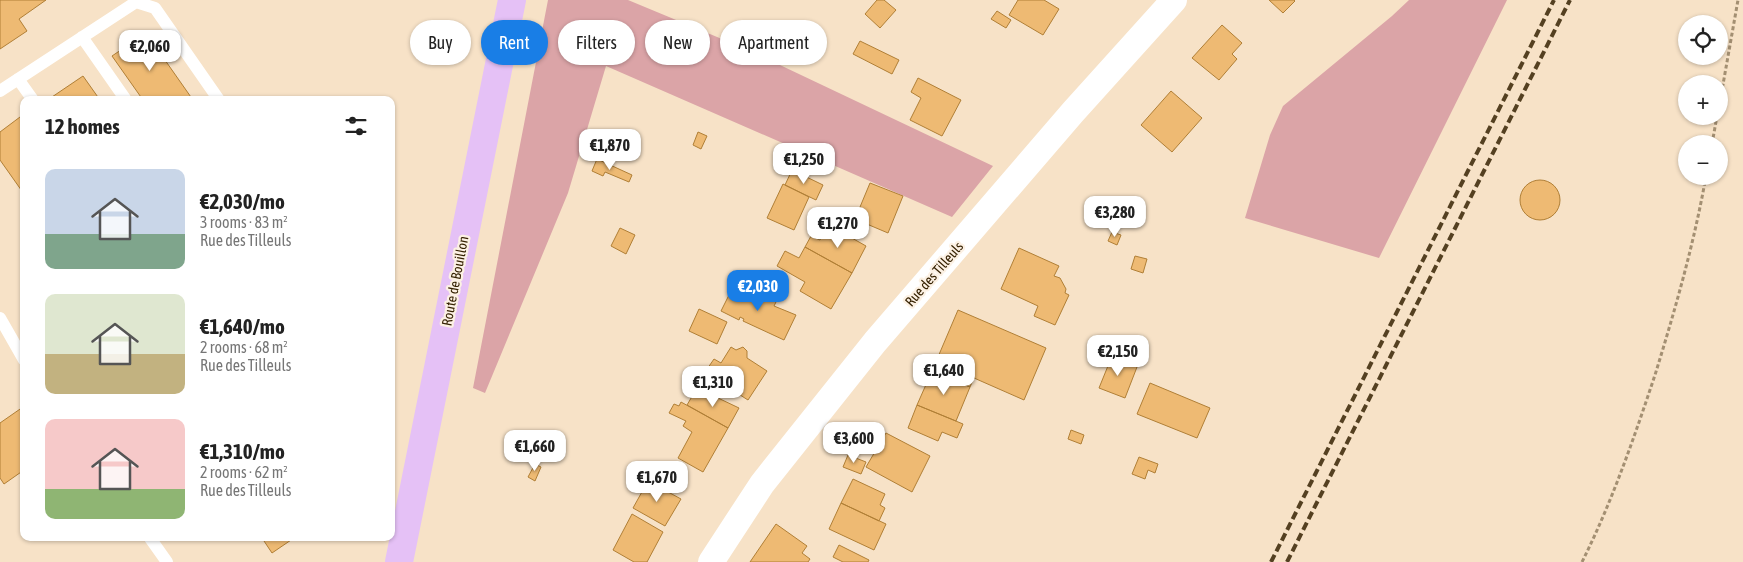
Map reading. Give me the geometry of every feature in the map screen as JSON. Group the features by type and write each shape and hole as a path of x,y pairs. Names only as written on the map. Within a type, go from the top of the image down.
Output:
{"main road":[{"name":"Route de Bouillon","path":"399,562 512,0"}],"street":[{"name":"Rue des Tilleuls","path":"711,562 762,484 875,342 1073,112 1174,0"}],"lane":[{"path":"0,91 135,1 155,8 216,96"},
{"path":"82,37 123,96"},
{"path":"18,79 29,96"},
{"path":"0,317 20,338"},
{"path":"0,317 20,353"},
{"path":"152,541 167,562"}],"path":[{"path":"1725,75 1738,0"},
{"path":"1582,562 1599,528 1640,421 1677,304 1704,185"}],"shaded area":[{"path":"548,0 628,0 676,20 645,20 645,65 710,65 710,34 720,38 720,65 780,65 993,166 952,217 606,66 568,193 485,393 473,388 535,65 548,65 548,20 544,20"},
{"path":"1409,0 1507,0 1379,258 1245,218 1270,135 1283,106"}],"building":[{"path":"0,0 46,0 19,19 27,31 0,49"},
{"path":"877,0 884,0 896,10 880,28 865,14"},
{"path":"1018,0 1044,0 1059,9 1043,35 1009,15"},
{"path":"1269,0 1294,0 1295,1 1283,13"},
{"path":"997,11 1011,20 1006,28 991,19"},
{"path":"1222,25 1242,43 1232,54 1237,59 1219,80 1192,58"},
{"path":"146,33 190,96 140,96 112,56"},
{"path":"860,41 899,60 892,74 853,54"},
{"path":"83,76 97,96 53,96"},
{"path":"918,78 961,100 942,136 910,120 921,98 911,92"},
{"path":"1171,91 1202,118 1172,152 1141,125"},
{"path":"20,117 20,188 0,160 0,132"},
{"path":"698,132 707,136 701,149 693,145"},
{"path":"597,159 632,175 629,182 605,172 603,176 592,171"},
{"path":"792,170 823,185 816,200 785,185"},
{"path":"1540,180 1554,186 1560,200 1554,214 1540,220 1526,214 1520,200 1526,186"},
{"path":"870,183 903,196 888,233 855,219"},
{"path":"783,184 809,197 794,230 767,218"},
{"path":"827,227 834,231 836,229 866,246 852,273 805,247 811,236 820,240"},
{"path":"620,228 635,235 626,254 611,246"},
{"path":"1112,232 1121,235 1117,245 1108,241"},
{"path":"805,247 852,273 831,309 800,291 805,282 777,266 785,251 799,258"},
{"path":"1019,248 1059,266 1054,276 1060,278 1066,289 1065,293 1069,295 1055,325 1034,316 1038,306 1001,289"},
{"path":"1135,256 1147,259 1143,273 1131,269"},
{"path":"735,283 752,293 776,302 774,306 796,315 784,340 743,321 744,319 740,317 739,320 721,311"},
{"path":"699,309 727,322 717,344 689,331"},
{"path":"958,310 1046,348 1024,400 974,378 970,387 932,371"},
{"path":"731,347 736,350 743,347 747,351 747,358 767,371 748,400 703,375 714,359 721,363"},
{"path":"1112,356 1137,367 1125,398 1099,388"},
{"path":"932,371 970,387 956,421 917,405"},
{"path":"1150,383 1210,408 1197,438 1137,414"},
{"path":"697,388 739,408 728,428 687,405"},
{"path":"681,402 728,428 703,472 678,458 692,432 683,426 686,421 669,413 674,404 679,406"},
{"path":"917,405 963,424 957,438 942,432 938,441 908,428"},
{"path":"20,409 20,473 4,484 0,478 0,423"},
{"path":"1071,430 1084,435 1081,444 1068,439"},
{"path":"886,433 930,456 912,492 866,467"},
{"path":"848,455 866,462 861,474 843,467"},
{"path":"1139,457 1158,464 1155,473 1148,470 1145,479 1132,474"},
{"path":"535,464 541,467 535,481 528,477"},
{"path":"853,479 885,494 880,505 885,508 879,521 841,503"},
{"path":"648,481 681,499 665,526 633,508"},
{"path":"841,503 886,524 874,550 829,529"},
{"path":"632,514 663,532 647,562 634,562 613,550"},
{"path":"776,524 807,546 802,553 810,559 808,562 750,562"},
{"path":"264,541 290,541 272,553"},
{"path":"839,545 869,560 868,562 843,562 833,557"}],"railway":[{"path":"1271,562 1554,0"},
{"path":"1287,562 1570,0"}]}
